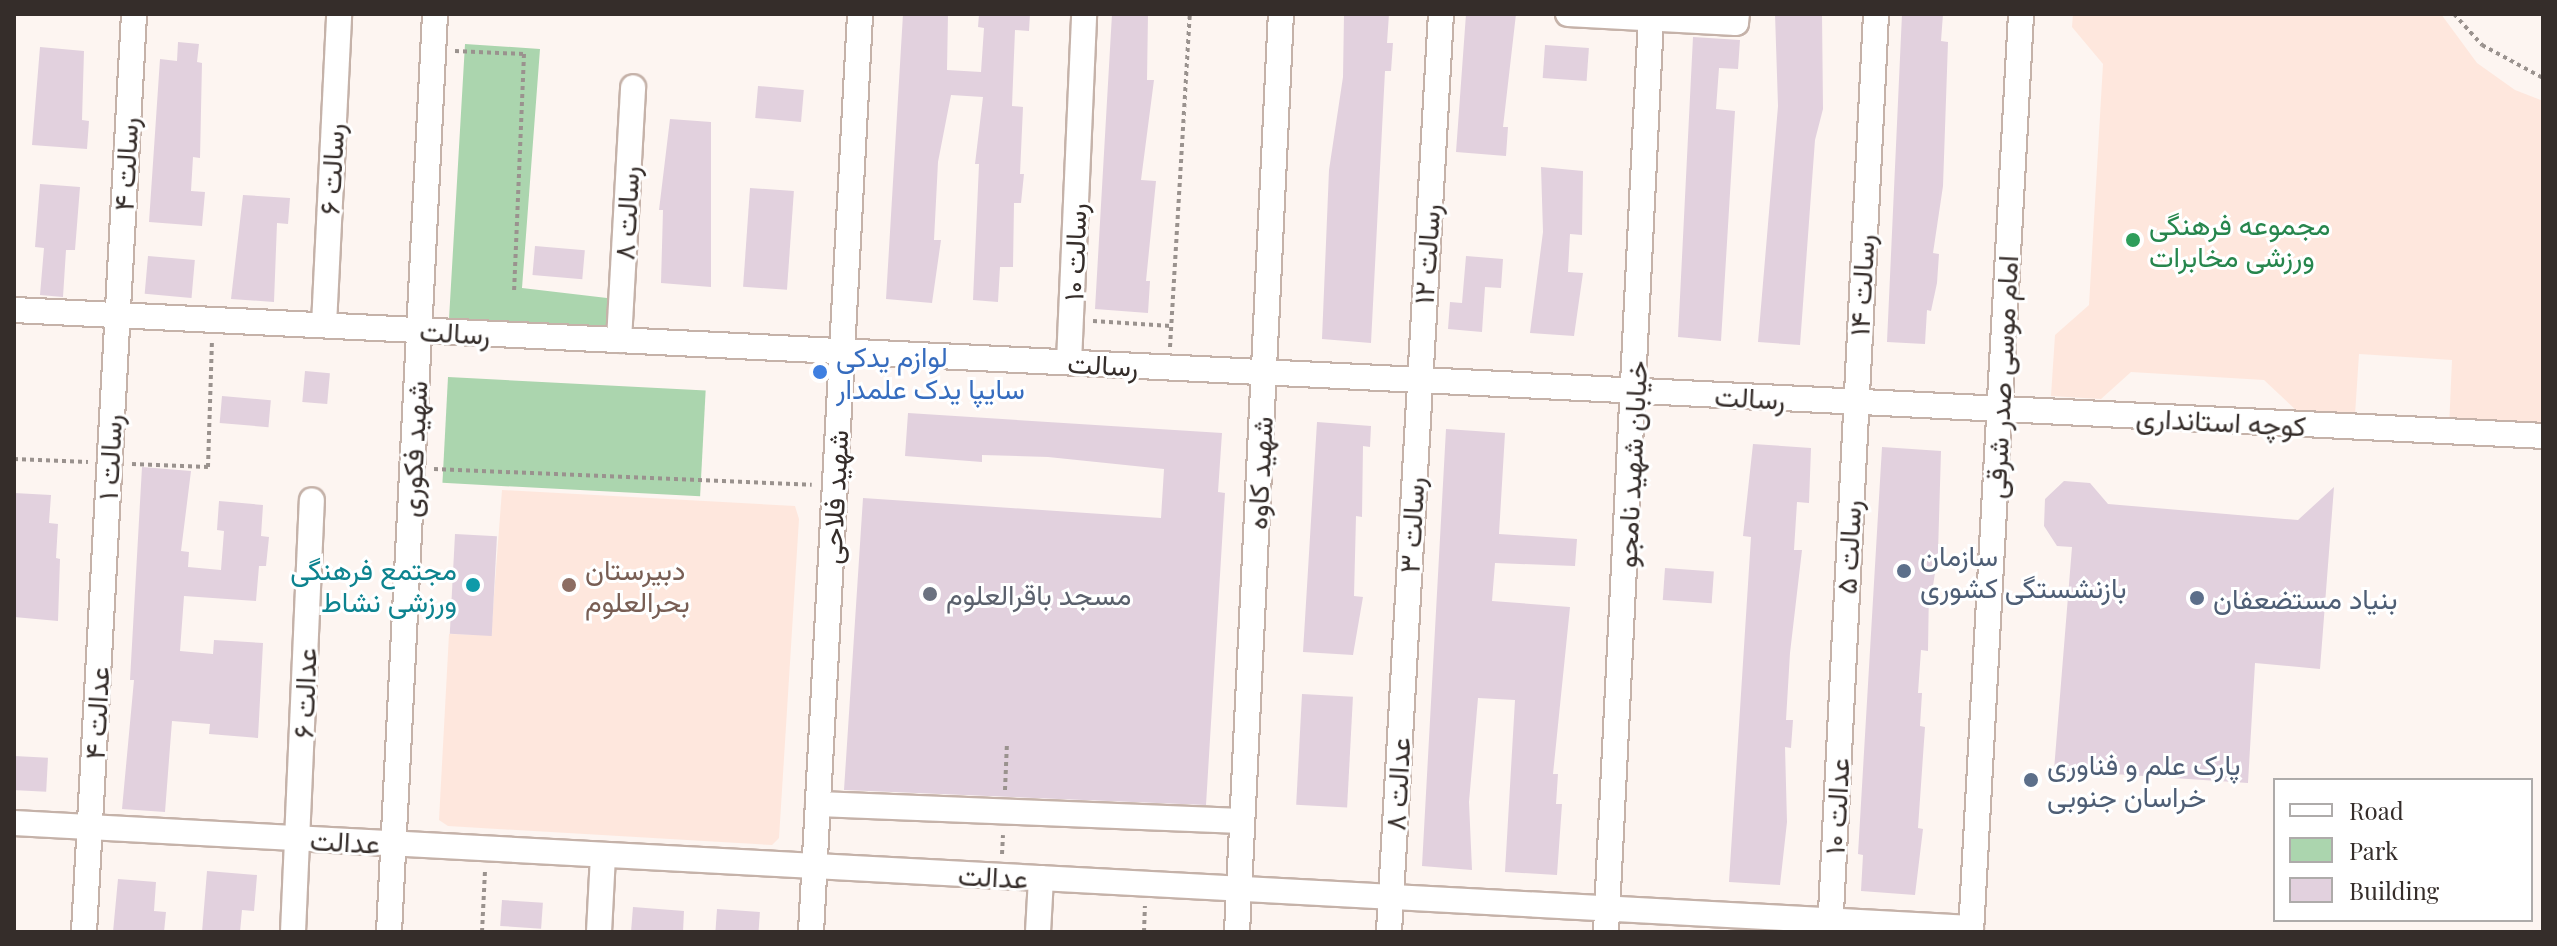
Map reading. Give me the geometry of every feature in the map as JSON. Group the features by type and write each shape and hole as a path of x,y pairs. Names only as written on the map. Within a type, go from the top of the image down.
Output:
{"street":[{"name":"رسالت ۴","path":"116,315 134,14"},
{"name":"رسالت ۶","path":"324,325 339,14"},
{"name":"شهید فکوری","path":"389,932 435,14"},
{"name":"شهید فلاحی","path":"811,932 860,14"},
{"name":"رسالت ۱۰","path":"1069,362 1084,14"},
{"name":"شهید کاوه","path":"1237,932 1281,14"},
{"name":"رسالت ۱۲","path":"1419,380 1441,14"},
{"path":"1568,14 1736,23 1737,14"},
{"name":"رسالت ۱۴","path":"1855,402 1876,14"},
{"name":"امام موسی صدر شرقی","path":"1971,930 2021,14"},
{"name":"خیابان شهید نامجو","path":"1606,920 1635,391 1651,19"},
{"name":"رسالت ۸","path":"619,340 633,87"},
{"name":"رسالت","path":"14,310 2000,409"},
{"name":"رسالت ۱","path":"102,598 116,315"},
{"name":"رسالت ۳","path":"1403,670 1419,380"},
{"name":"رسالت ۵","path":"1842,691 1855,402"},
{"name":"کوچه استانداری","path":"2000,409 2543,436"},
{"name":"عدالت ۶","path":"293,932 312,500"},
{"name":"عدالت ۴","path":"84,932 102,598"},
{"name":"عدالت ۸","path":"1389,932 1403,670"},
{"name":"عدالت ۱۰","path":"1830,926 1842,691"},
{"path":"818,804 1242,821"},
{"name":"عدالت","path":"14,823 1391,897 1606,920 1971,930"},
{"path":"599,932 603,855"},
{"path":"1038,932 1041,878"}],"path":[{"path":"1169,367 1190,14"},
{"path":"2454,14 2482,45 2543,78"},
{"path":"433,50 524,54 514,292"},
{"path":"14,459 208,467 213,320"},
{"path":"1071,320 1171,326"},
{"path":"412,468 835,485"},
{"path":"482,932 487,848"}],"shaded area":[{"path":"2073,14 2441,14 2477,63 2515,90 2543,101 2543,434 2449,428 2452,360 2359,354 2355,415 2297,411 2264,380 2131,372 2101,399 2051,396 2055,335 2089,305 2103,64 2072,27"},
{"path":"502,490 795,506 799,519 779,838 772,845 448,826 439,820 449,634 491,635"}],"green space":[{"path":"465,44 540,49 522,288 607,298 607,332 449,319"},
{"path":"448,377 706,391 700,496 442,483"}],"building":[{"path":"903,14 948,14 947,70 981,72 984,28 978,27 979,14 1030,14 1029,31 1015,30 1012,106 1023,107 1020,174 1024,174 1021,203 1014,203 1013,267 1000,267 998,302 973,300 979,164 975,164 983,97 951,95 938,162 934,240 941,240 932,303 886,299"},
{"path":"1112,14 1148,14 1147,80 1154,80 1141,180 1156,181 1146,281 1150,281 1148,313 1095,309"},
{"path":"1344,14 1389,14 1387,43 1393,43 1391,71 1385,71 1371,343 1322,339 1329,170 1343,77"},
{"path":"1466,14 1516,14 1503,127 1508,127 1506,156 1456,152"},
{"path":"1775,14 1822,14 1823,109 1815,140 1800,345 1758,342 1778,106"},
{"path":"1902,14 1943,14 1941,41 1948,42 1943,186 1933,253 1939,254 1937,283 1931,311 1927,310 1925,344 1887,342"},
{"path":"1693,37 1740,40 1738,69 1719,68 1716,109 1735,111 1721,341 1678,337"},
{"path":"178,42 199,44 197,62 202,63 200,158 193,157 191,191 205,192 202,226 149,222 160,59 177,61"},
{"path":"1545,45 1589,48 1587,81 1543,78"},
{"path":"40,47 84,51 82,120 89,121 87,149 32,145"},
{"path":"758,86 804,90 801,122 755,118"},
{"path":"670,119 711,122 711,287 661,283 663,210 659,210"},
{"path":"1541,167 1583,171 1582,235 1570,234 1568,272 1583,273 1574,336 1530,333 1543,232"},
{"path":"40,184 80,187 75,250 66,250 63,297 40,295 44,248 35,247"},
{"path":"750,188 794,191 787,290 743,287"},
{"path":"243,195 290,198 288,224 277,223 274,302 231,299"},
{"path":"535,246 585,250 582,279 532,275"},
{"path":"148,256 195,260 192,298 145,294"},
{"path":"1466,256 1503,259 1501,288 1485,287 1482,332 1448,329 1450,302 1462,303"},
{"path":"305,371 330,373 327,404 302,402"},
{"path":"222,396 271,400 268,427 220,423"},
{"path":"908,413 1222,433 1218,492 1225,493 1206,805 844,790 863,498 1161,518 1164,469 1048,457 982,455 982,462 905,456"},
{"path":"1317,422 1371,426 1370,447 1363,446 1362,517 1356,516 1354,596 1363,597 1353,655 1303,652"},
{"path":"1446,429 1505,433 1499,534 1577,539 1575,566 1495,563 1492,601 1570,607 1553,774 1558,774 1556,804 1562,804 1557,875 1505,872 1515,700 1478,698 1469,802 1472,870 1422,866"},
{"path":"1753,444 1811,448 1809,503 1797,502 1794,550 1802,550 1790,653 1786,720 1793,720 1791,748 1785,747 1787,822 1780,885 1729,882 1751,537 1743,536"},
{"path":"1882,447 1941,451 1938,553 1933,586 1929,586 1928,651 1921,650 1918,693 1922,693 1920,726 1925,727 1918,828 1923,829 1915,895 1861,891 1863,855 1858,854"},
{"path":"142,467 191,471 181,551 189,552 188,567 221,570 224,531 217,530 219,501 263,505 261,536 269,537 266,566 259,566 256,601 184,596 180,651 213,654 214,640 263,643 258,738 209,734 210,724 172,721 165,812 122,809 134,680 130,680"},
{"name":"بنیاد مستضعفان","path":"2064,481 2090,483 2108,504 2298,520 2334,487 2320,669 2255,663 2248,783 2054,770 2072,547 2057,546 2044,526 2045,499"},
{"path":"14,493 51,495 49,523 58,524 56,558 60,559 58,621 14,617"},
{"name":"مجتمع فرهنگی ورزشی نشاط","path":"455,534 497,536 492,636 450,634"},
{"path":"1665,568 1714,571 1712,603 1663,600"},
{"path":"1302,694 1353,697 1347,808 1296,805"},
{"path":"14,756 48,758 46,792 14,790"},
{"path":"207,871 257,875 254,911 242,910 240,932 202,932"},
{"path":"118,879 156,882 154,911 166,912 164,932 113,932"},
{"path":"502,900 543,903 541,929 500,926"},
{"path":"633,907 684,911 683,932 631,932"},
{"path":"717,909 760,912 758,932 715,932"}],"place":[{"name":"مجموعه فرهنگی ورزشی مخابرات","path":"2133,240"},
{"name":"لوازم یدکی سایپا یدک علمدار","path":"820,372"},
{"name":"سازمان بازنشستگی کشوری","path":"1904,571"},
{"name":"مجتمع فرهنگی ورزشی نشاط","path":"473,585"},
{"name":"دبیرستان بحرالعلوم","path":"569,585"},
{"name":"مسجد باقرالعلوم","path":"930,594"},
{"name":"بنیاد مستضعفان","path":"2197,598"},
{"name":"پارک علم و فناوری خراسان جنوبی","path":"2031,780"}]}
